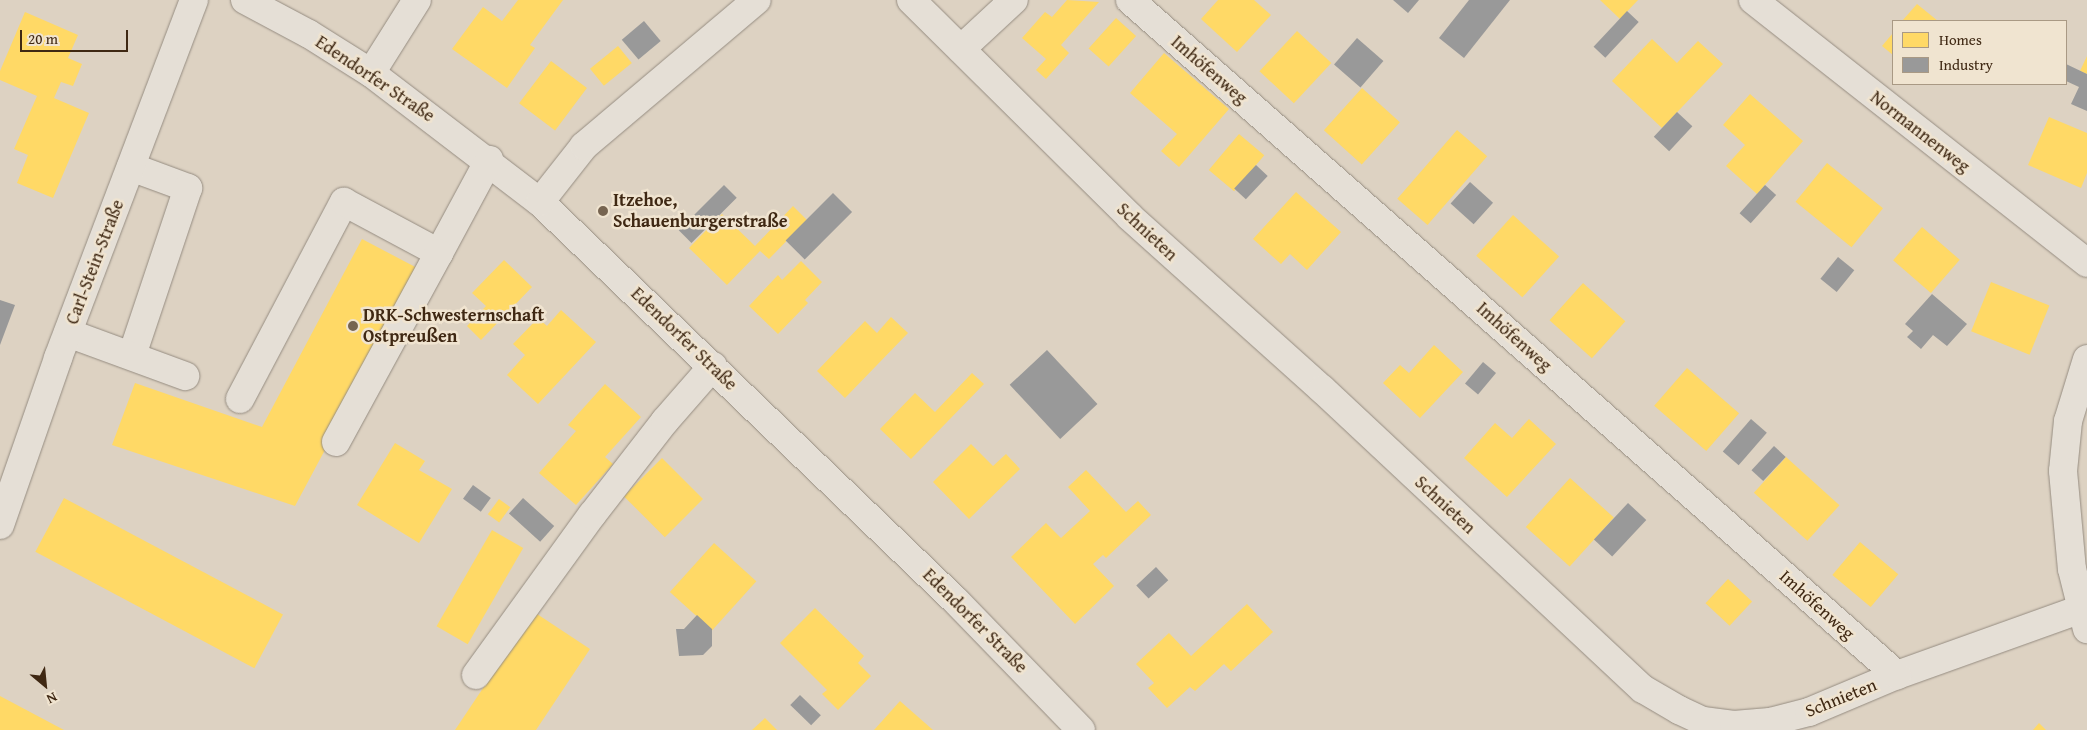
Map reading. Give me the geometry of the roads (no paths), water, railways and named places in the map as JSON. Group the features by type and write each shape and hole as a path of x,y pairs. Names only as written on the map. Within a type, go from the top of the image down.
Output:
{"street":[{"name":"Carl-Stein-Straße","path":"0,525 68,333 194,0"},
{"name":"Edendorfer Straße","path":"245,0 309,34 371,74 488,160 540,202 1000,644 1080,730"},
{"path":"371,74 418,0"},
{"path":"540,202 584,146 757,0"},
{"name":"Schnieten","path":"911,0 1130,217 1322,389 1643,689 1691,716 1718,724 1748,725 1811,721 1897,675 2084,619"},
{"path":"961,49 1014,0"},
{"name":"Imhöfenweg","path":"1130,0 1897,675"},
{"name":"Normannenweg","path":"1754,0 2087,263"},
{"path":"336,442 488,160"},
{"path":"131,166 188,188 132,354"},
{"path":"240,398 344,202 439,253"},
{"path":"68,333 132,354 185,376"},
{"path":"2084,619 2068,541 2063,471 2068,421 2087,359"},
{"path":"476,675 598,507 712,366"}],"place":[{"name":"Itzehoe, Schauenburgerstraße","path":"603,211"},
{"name":"DRK-Schwesternschaft Ostpreußen","path":"353,326"}]}
